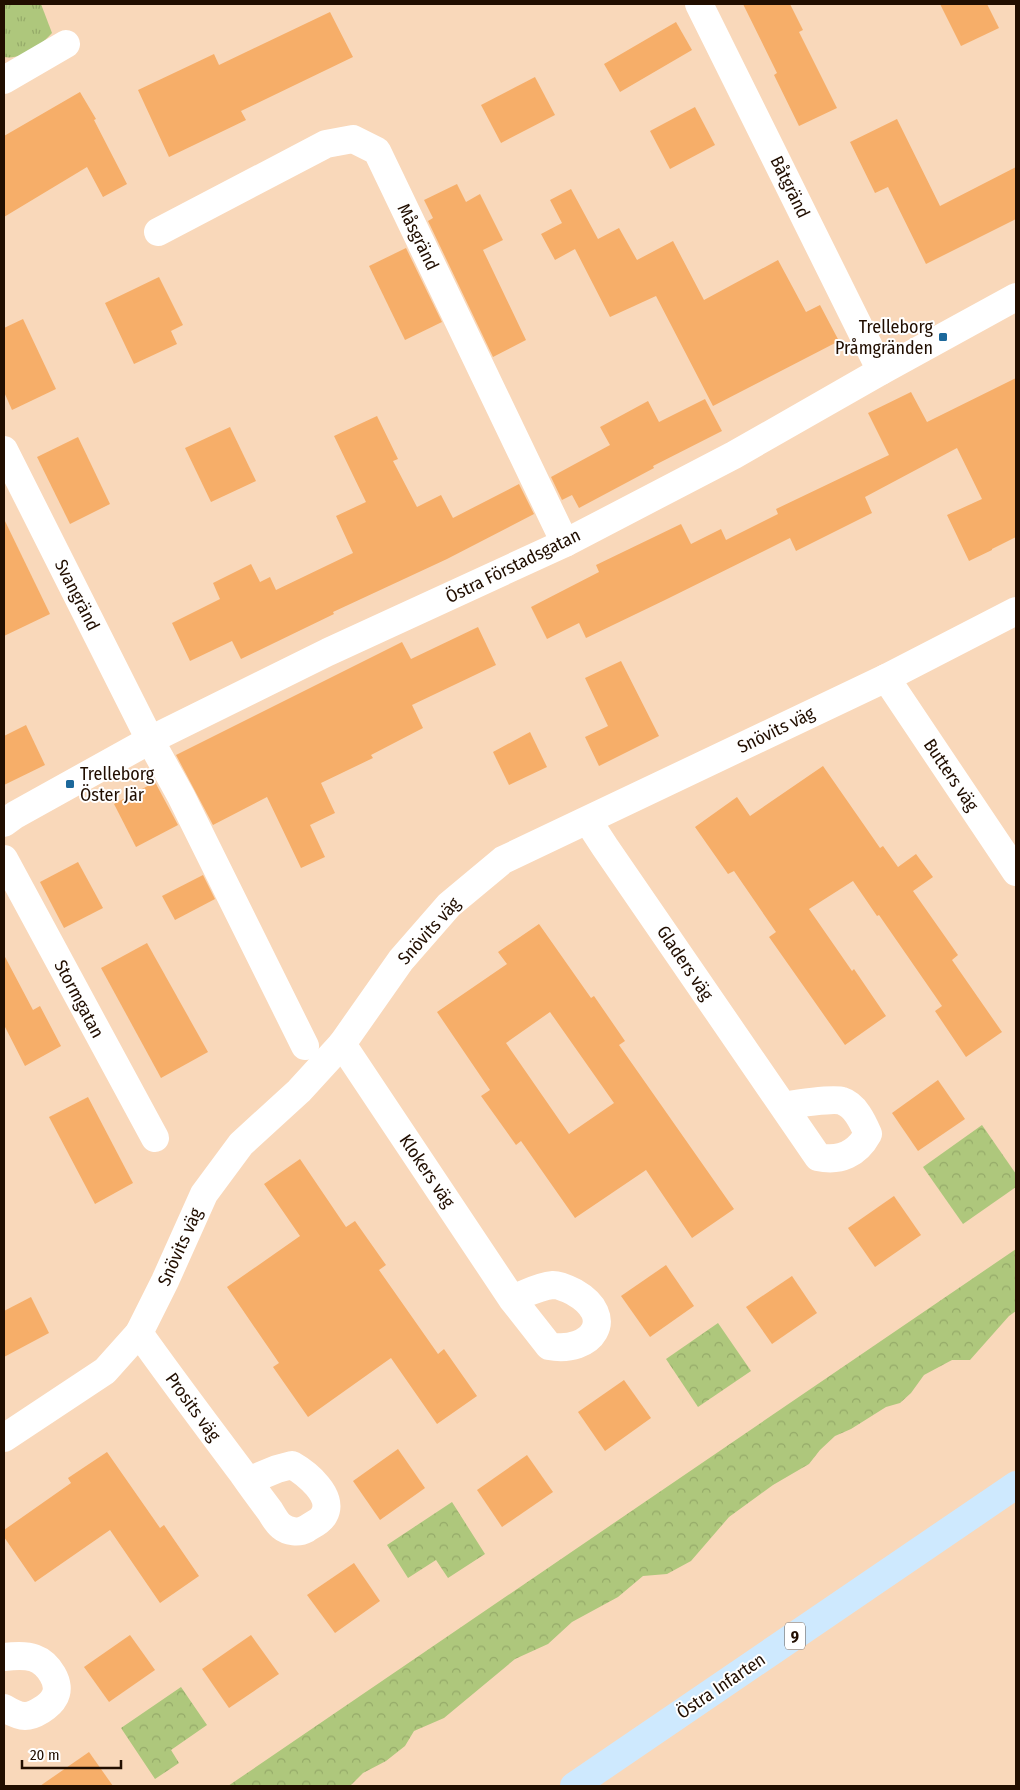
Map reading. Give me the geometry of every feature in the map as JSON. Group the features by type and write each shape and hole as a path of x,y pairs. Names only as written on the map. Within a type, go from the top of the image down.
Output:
{"main road":[{"name":"Östra Infarten","path":"574,1786 1016,1485"}],"street":[{"name":"Båtgränd","path":"699,4 881,371"},
{"path":"4,80 66,44"},
{"name":"Måsgränd","path":"158,232 326,144 353,139 377,151 565,543"},
{"name":"Östra Förstadsgatan","path":"4,823 15,815 150,740 328,652 565,543 734,455 1016,297"},
{"name":"Svangränd","path":"4,450 150,740 181,796 305,1046"},
{"name":"Snövits väg","path":"4,1438 105,1371 139,1333 165,1281 204,1194 241,1144 299,1091 342,1044 401,960 450,905 503,860 886,678 1016,611"},
{"name":"Butters väg","path":"886,678 1016,872"},
{"name":"Gladers väg","path":"588,821 783,1106"},
{"name":"Stormgatan","path":"4,859 155,1138"},
{"name":"Klokers väg","path":"342,1044 512,1298"},
{"name":"Prosits väg","path":"139,1333 248,1481"},
{"path":"4,1657 34,1658 47,1665 57,1689 54,1699 41,1710 26,1716 4,1708"}],"green space":[{"path":"4,4 41,4 52,33 42,43 24,54 4,57"},
{"path":"982,1125 1016,1174 1016,1187 963,1224 923,1167"},
{"path":"1016,1249 1016,1311 1009,1316 970,1360 952,1360 924,1375 911,1393 900,1403 886,1407 851,1429 835,1436 809,1464 773,1485 729,1517 691,1561 667,1574 643,1576 618,1597 572,1622 548,1644 515,1659 444,1718 414,1731 405,1746 386,1761 363,1773 350,1786 228,1786"},
{"path":"718,1323 751,1371 698,1407 666,1359"},
{"path":"452,1502 485,1554 448,1578 436,1560 408,1578 387,1545"},
{"path":"181,1687 207,1725 171,1750 179,1763 155,1779 121,1728"}],"building":[{"path":"743,4 790,4 803,30 799,32 837,108 799,126 774,75 777,73"},
{"path":"940,4 987,4 999,28 961,46"},
{"path":"330,12 353,57 241,111 246,120 169,157 138,90 214,54 219,65"},
{"path":"676,22 692,50 620,92 604,64"},
{"path":"535,77 555,115 501,143 481,105"},
{"path":"80,92 96,119 94,120 127,184 103,197 87,167 4,217 4,136"},
{"path":"695,107 715,145 670,169 650,131"},
{"path":"897,119 940,206 1016,167 1016,219 926,264 888,187 875,193 850,142"},
{"path":"457,184 466,202 480,194 503,240 483,250 526,340 493,357 428,221 433,218 424,200"},
{"path":"571,189 598,239 619,228 637,260 673,241 704,300 778,260 806,312 820,305 839,341 713,406 656,296 610,317 575,249 555,260 541,234 562,223 550,200"},
{"path":"406,248 442,322 405,340 369,266"},
{"path":"159,277 183,325 171,331 177,344 134,364 105,303"},
{"path":"23,319 56,389 12,410 4,392 4,328"},
{"path":"1016,378 1016,537 969,561 947,515 982,499 957,448 865,497 872,513 796,551 790,538 586,638 579,623 547,639 531,607 599,572 596,565 681,524 691,544 721,529 726,540 778,514 776,509 889,455 868,413 911,392 927,422"},
{"path":"705,399 722,431 653,466 654,468 579,508 572,495 562,500 551,477 610,445 600,427 648,401 659,422"},
{"path":"377,416 398,459 393,461 417,507 441,495 453,518 519,484 534,514 447,559 333,612 334,614 241,659 232,641 190,661 172,623 220,599 213,583 251,564 260,582 270,577 276,590 353,553 336,516 366,502 334,436"},
{"path":"230,427 256,481 211,502 185,448"},
{"path":"78,437 110,504 70,524 37,457"},
{"path":"4,519 50,614 4,636"},
{"path":"478,627 496,665 412,705 423,728 371,755 373,758 321,783 335,813 310,825 325,857 301,868 267,797 213,825 176,755 402,642 411,659"},
{"path":"621,661 659,736 599,766 585,737 608,726 585,678"},
{"path":"26,725 45,765 4,785 4,736"},
{"path":"530,732 547,767 509,785 493,752"},
{"path":"823,766 880,848 883,846 898,867 916,854 933,877 913,891 958,955 952,960 1002,1032 966,1057 935,1011 942,1006 853,881 809,909 886,1016 845,1045 769,937 776,932 734,871 728,874 695,827 737,797 750,816"},
{"path":"155,782 178,825 136,847 114,804"},
{"path":"78,862 103,908 64,928 40,882"},
{"path":"203,875 215,899 175,920 162,896"},
{"path":"539,924 591,998 594,996 625,1041 619,1045 734,1209 692,1238 646,1170 575,1218 521,1141 516,1145 481,1096 490,1090 437,1012 507,964 498,952","holes":["550,1012 614,1103 569,1134 506,1043"]},
{"path":"147,943 208,1052 161,1078 101,968"},
{"path":"4,955 33,1010 40,1006 61,1046 25,1066 4,1025"},
{"path":"938,1080 965,1119 918,1151 892,1113"},
{"path":"88,1097 133,1183 95,1204 49,1117"},
{"path":"300,1159 346,1227 355,1221 386,1265 379,1270 438,1354 444,1349 477,1396 437,1424 391,1358 308,1417 273,1367 279,1363 227,1287 300,1236 264,1184"},
{"path":"894,1196 921,1235 875,1267 848,1228"},
{"path":"666,1265 694,1306 650,1337 621,1296"},
{"path":"792,1276 817,1313 772,1344 746,1307"},
{"path":"31,1297 49,1333 4,1357 4,1311"},
{"path":"624,1380 651,1418 605,1451 578,1412"},
{"path":"398,1449 425,1488 380,1520 353,1481"},
{"path":"107,1452 160,1528 164,1525 199,1576 160,1603 110,1530 35,1582 4,1537 4,1530 71,1483 68,1478"},
{"path":"527,1455 553,1492 502,1527 477,1490"},
{"path":"354,1563 380,1601 335,1633 307,1595"},
{"path":"130,1635 155,1670 109,1702 84,1667"},
{"path":"251,1635 279,1674 229,1708 202,1669"},
{"path":"89,1752 113,1786 40,1786"}],"place":[{"name":"Trelleborg Pråmgränden","path":"943,337"},
{"name":"Trelleborg Öster Jär","path":"70,784"}]}
